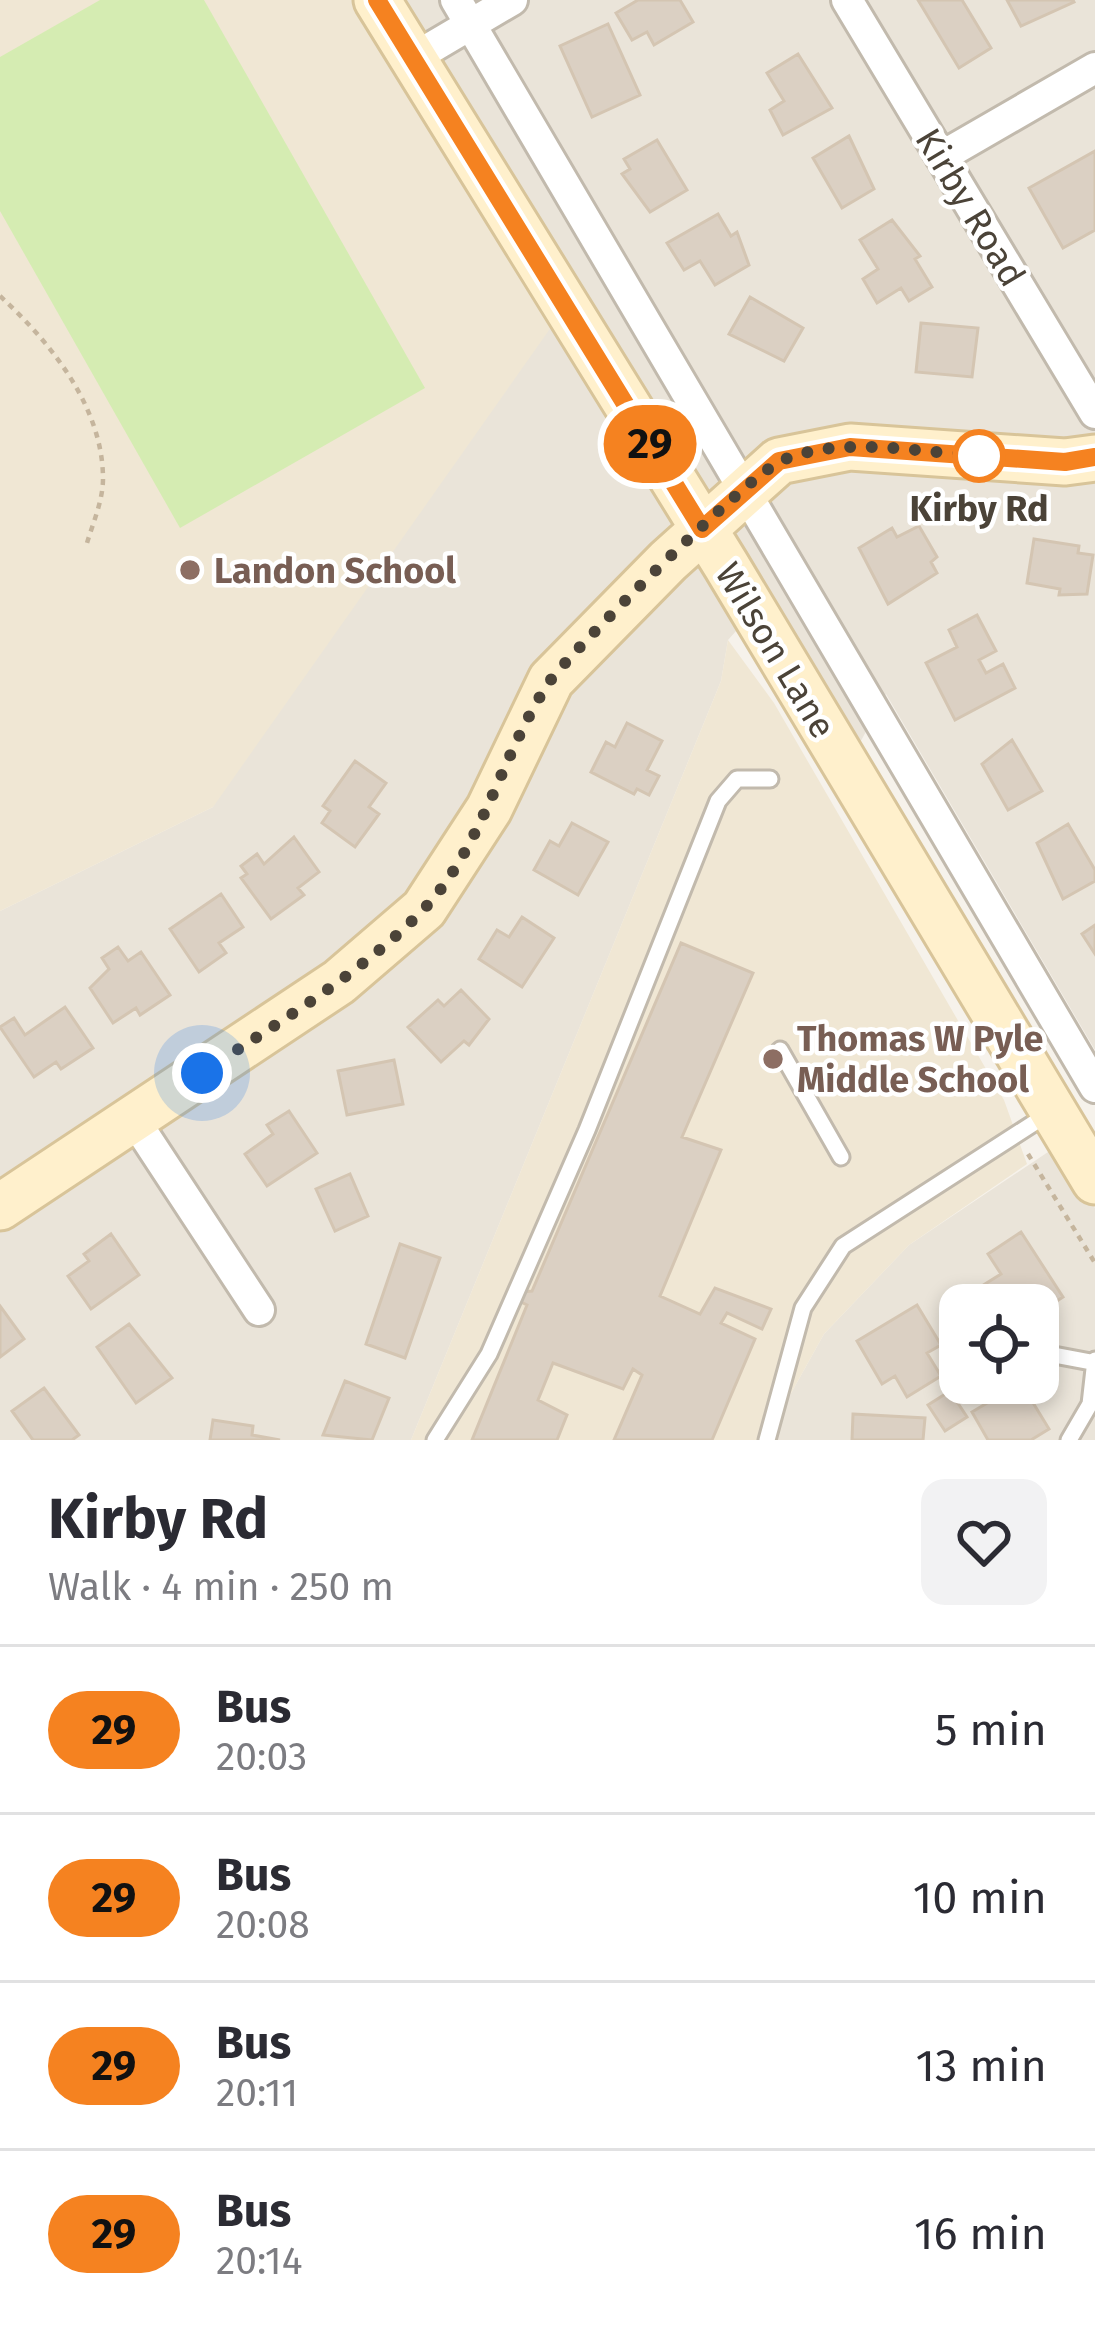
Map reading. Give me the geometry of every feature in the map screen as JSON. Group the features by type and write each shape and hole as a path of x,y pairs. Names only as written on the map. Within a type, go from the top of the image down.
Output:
{"street":[{"name":"Wilson Lane","path":"377,0 702,529 1035,1122 1095,1181"},
{"path":"412,59 463,12 512,0"},
{"name":"Kirby Road","path":"847,0 1095,413"},
{"name":"Wilson Lane","path":"463,12 1095,1087"},
{"path":"941,158 1095,68"},
{"path":"0,1207 339,982 424,909 489,809 551,680 702,529 779,461 850,447 1065,462 1095,458"},
{"path":"133,1118 259,1310"}],"lane":[{"path":"435,1440 489,1354 587,1130 718,800 737,779 770,779"},
{"path":"780,1050 841,1157"},
{"path":"767,1440 803,1308 844,1246 1035,1122"},
{"path":"1059,1355 1093,1361 1090,1404 1069,1440"}],"path":[{"path":"0,296 78,387 99,435 104,484 87,543"},
{"path":"1035,1122 1095,1263"}],"shaded area":[{"name":"Landon School","path":"0,0 377,0 566,306 213,807 0,911"},
{"path":"388,0 1095,0 1095,1050 886,694 847,767 753,612 728,640 721,681 411,1440 0,1440 0,911 213,807"},
{"name":"Thomas W Pyle Middle School","path":"728,640 774,703 1004,1100 1027,1164 909,1245 824,1334 765,1440 411,1440 721,681"},
{"path":"1054,1148 1095,1208 1095,1440 765,1440 824,1334 909,1245"}],"green space":[{"path":"100,0 204,0 425,388 180,528 0,211 0,57"}],"building":[{"path":"638,0 680,0 693,22 654,45 647,32 632,40 616,13"},
{"path":"918,0 962,0 991,48 959,68"},
{"path":"1007,0 1073,0 1074,2 1021,26"},
{"path":"608,24 640,95 592,117 560,46"},
{"path":"798,54 832,108 783,135 770,110 784,101 767,73"},
{"path":"849,136 874,189 842,208 813,158"},
{"path":"657,140 687,190 650,212 622,174 630,169 624,159"},
{"path":"1095,151 1095,230 1063,248 1029,188"},
{"path":"718,214 731,236 737,232 749,265 715,285 700,261 684,270 667,243"},
{"path":"892,220 920,256 915,259 932,287 909,301 901,288 877,303 863,279 878,269 860,240"},
{"path":"750,297 803,328 784,361 729,334"},
{"path":"921,323 978,328 972,377 916,372"},
{"path":"919,526 937,557 931,562 937,573 888,604 859,548 892,528 897,537"},
{"path":"1034,539 1079,546 1078,553 1093,555 1087,594 1059,595 1060,589 1027,583"},
{"path":"977,615 996,651 979,660 986,673 1003,664 1015,688 955,720 926,663 957,647 949,630"},
{"path":"627,723 662,741 647,770 659,776 649,795 637,789 634,794 591,772 606,742 615,747"},
{"path":"1012,740 1042,791 1008,810 982,764"},
{"path":"355,761 386,783 369,807 379,814 355,847 322,823 330,811 323,806"},
{"path":"572,823 608,842 578,895 534,870 550,841 559,846"},
{"path":"1068,824 1095,870 1095,881 1063,899 1037,843"},
{"path":"294,837 319,872 298,888 304,895 271,919 241,878 247,874 241,866 257,854 264,864"},
{"path":"221,894 243,927 219,943 226,953 199,972 170,929"},
{"path":"522,917 554,938 522,987 479,959 497,930 509,937"},
{"path":"1095,925 1095,954 1082,934"},
{"path":"681,943 753,973 682,1137 721,1150 660,1296 700,1314 715,1288 771,1309 762,1329 727,1313 721,1323 755,1339 712,1440 614,1440 642,1375 633,1369 623,1389 553,1363 538,1400 567,1415 557,1440 472,1440 527,1305 519,1301 522,1292 532,1291"},
{"path":"118,947 128,961 141,952 170,995 140,1015 136,1008 113,1023 90,988 109,969 102,958"},
{"path":"461,990 489,1019 469,1045 464,1041 441,1062 408,1027 438,1000 444,1006"},
{"path":"65,1007 93,1048 61,1069 56,1062 34,1077 0,1027 14,1018 25,1035"},
{"path":"394,1060 403,1104 347,1115 338,1071"},
{"path":"289,1111 317,1153 267,1186 245,1154 273,1134 267,1125"},
{"path":"350,1174 368,1216 335,1231 316,1189"},
{"path":"1021,1232 1055,1284 985,1284 1001,1274 988,1254"},
{"path":"111,1234 139,1275 91,1309 68,1276 89,1261 84,1254"},
{"path":"400,1244 440,1258 405,1358 366,1344"},
{"path":"917,1305 939,1342 927,1353 939,1377 907,1397 895,1376 882,1384 857,1341"},
{"path":"0,1306 24,1339 0,1357"},
{"path":"129,1324 172,1378 136,1403 97,1347"},
{"path":"345,1381 389,1398 372,1440 323,1435"},
{"path":"44,1388 79,1435 72,1440 33,1440 12,1411"},
{"path":"939,1398 939,1404 958,1404 967,1417 945,1431 928,1405"},
{"path":"986,1404 1034,1404 1049,1429 1031,1440 988,1440 972,1412"},
{"path":"853,1414 925,1418 923,1440 852,1440"},
{"path":"213,1420 253,1426 252,1435 280,1440 210,1440"}],"bus line":[{"name":"29","path":"377,0 702,529 779,461 850,447 1065,462 1095,457"}],"place":[{"name":"Kirby Rd","path":"979,456"},
{"name":"Landon School","path":"190,570"},
{"name":"Thomas W Pyle Middle School","path":"773,1059"}],"route":[{"path":"202,1073 339,982 424,909 489,809 551,680 668,561 779,461 850,447 979,456"}]}
